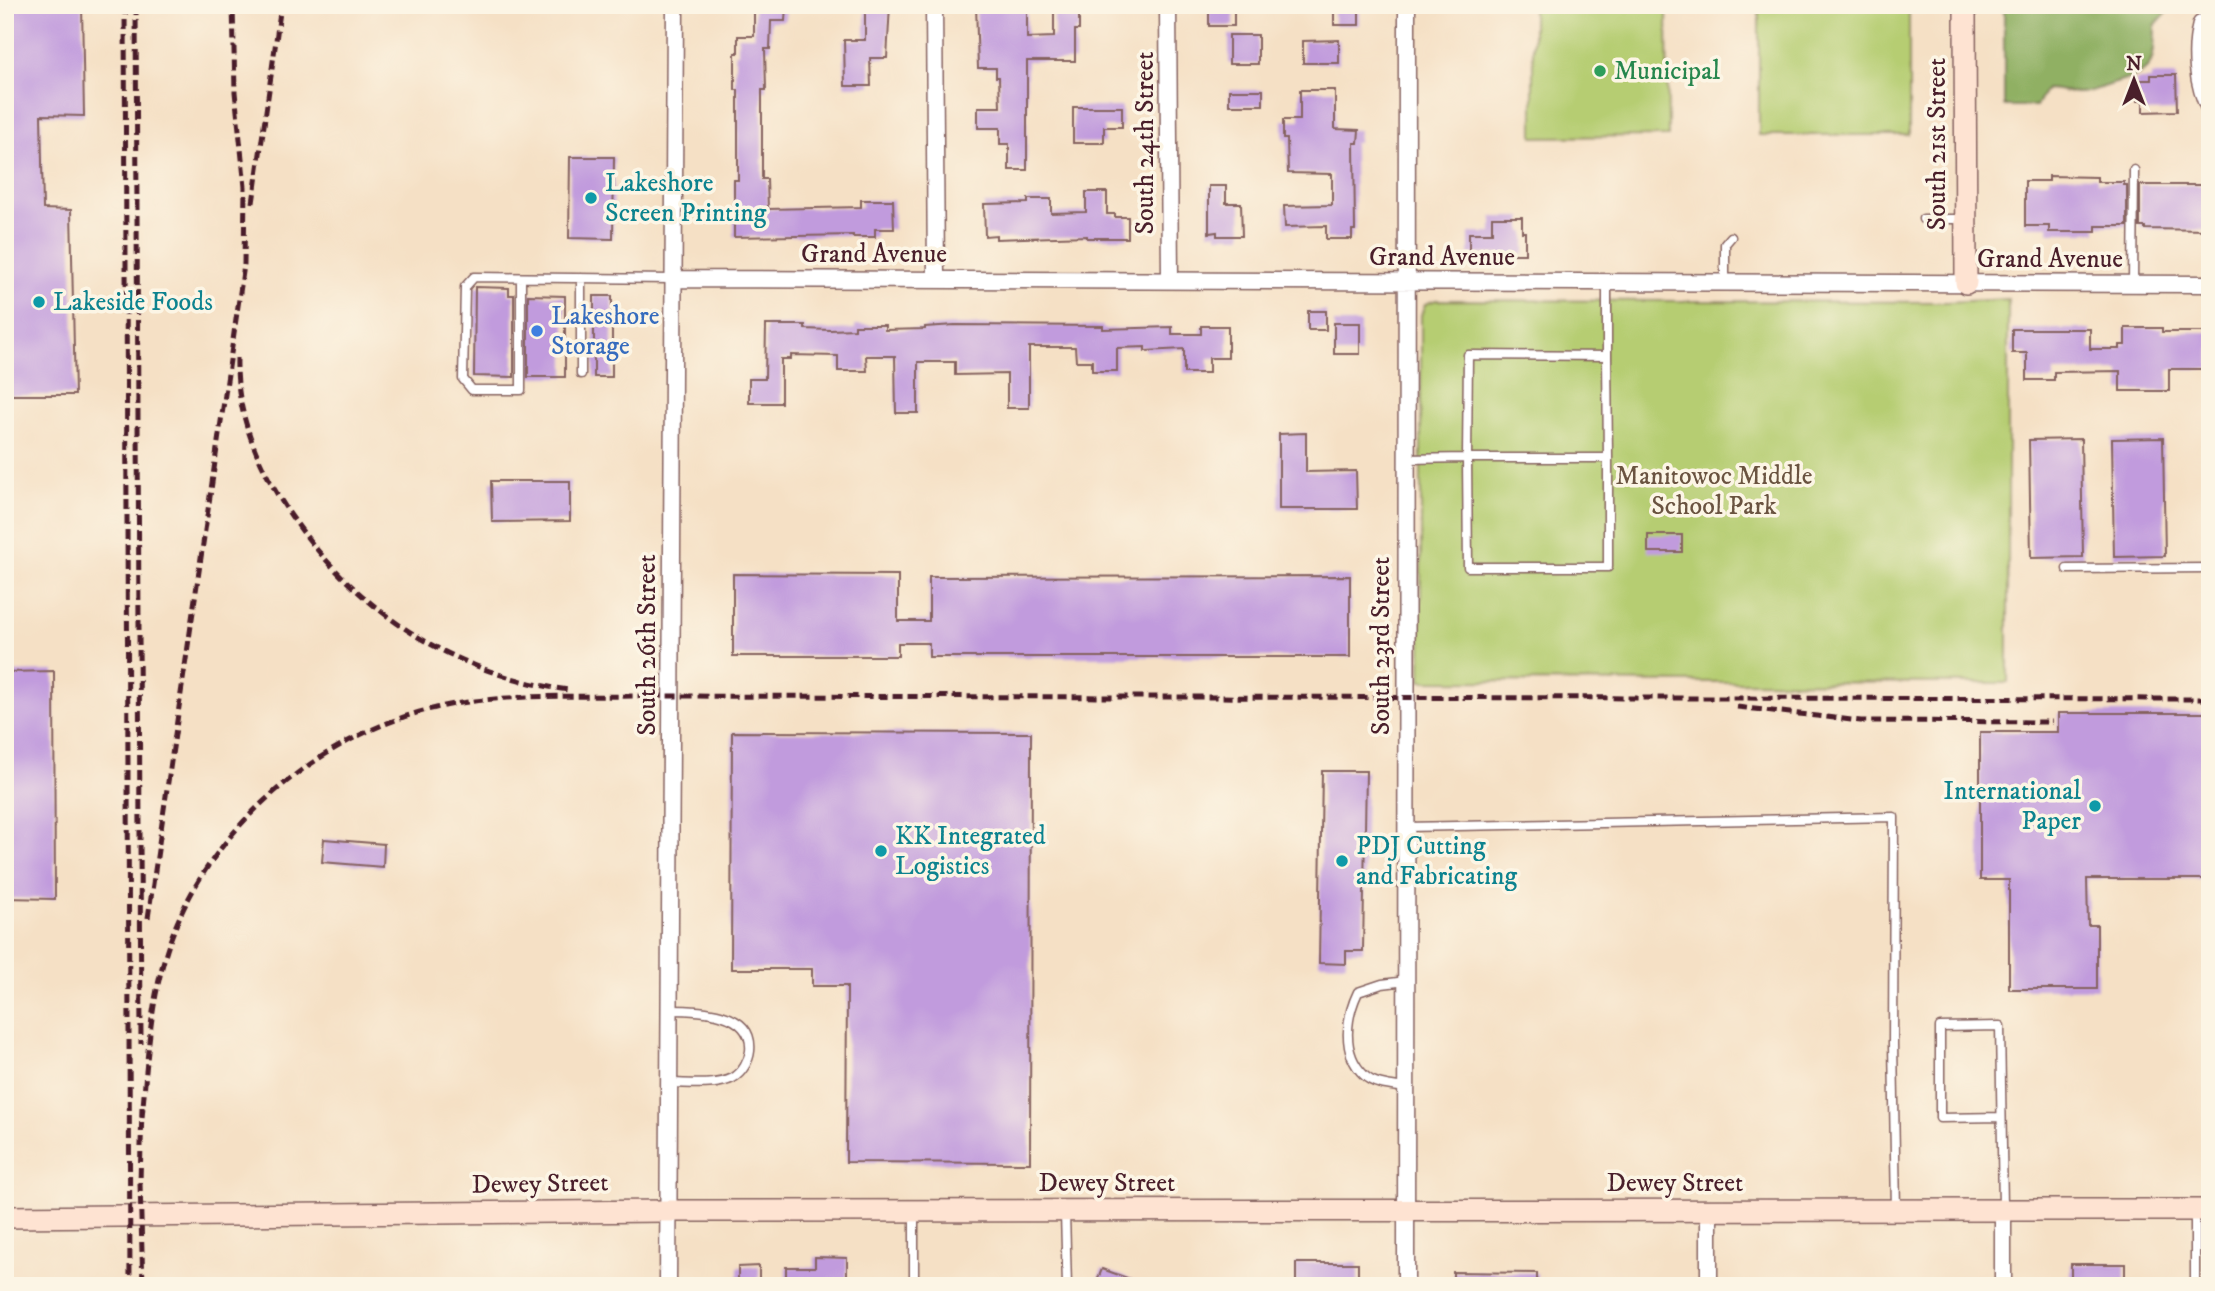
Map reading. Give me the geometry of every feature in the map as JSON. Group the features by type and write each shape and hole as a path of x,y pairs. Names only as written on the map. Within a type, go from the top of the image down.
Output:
{"street":[{"name":"South 26th Street","path":"668,1286 675,5"},
{"path":"934,5 936,279"},
{"name":"South 24th Street","path":"1168,5 1170,280"},
{"name":"South 23rd Street","path":"1406,1286 1407,5"},
{"name":"South 21st Street","path":"1965,5 1966,283"},
{"path":"2210,20 2201,24 2197,42 2198,68 2210,110"},
{"name":"Grand Avenue","path":"673,279 2210,284"},
{"path":"2003,1210 2003,1286"},
{"name":"Dewey Street","path":"5,1217 668,1211 2202,1210"},
{"path":"1709,1212 1709,1286"}],"lane":[{"path":"2133,284 2134,170"},
{"path":"1923,219 1965,219"},
{"path":"1725,283 1725,244 1731,237"},
{"path":"521,278 521,390 472,390 463,379 465,286 474,277 673,279"},
{"path":"581,278 581,373"},
{"path":"1607,282 1608,566 1468,567 1468,355 1607,356"},
{"path":"1406,459 1608,458"},
{"path":"2067,569 2210,568"},
{"path":"1406,827 1894,817 1893,1056 1896,1210"},
{"path":"1406,981 1382,984 1358,992 1350,1010 1348,1030 1350,1055 1364,1077 1384,1084 1406,1087"},
{"path":"668,1083 720,1082 736,1077 749,1060 751,1046 745,1030 726,1016 705,1010 669,1010"},
{"path":"2001,1117 1940,1118 1940,1027 2000,1026 2003,1210"},
{"path":"1065,1210 1068,1286"},
{"path":"2195,1286 2202,1210"},
{"path":"914,1211 914,1286"}],"green space":[{"name":"Municipal","path":"1533,5 1667,5 1668,136 1533,137"},
{"path":"1759,5 1909,5 1909,135 1759,135"},
{"path":"2004,5 2188,6 2172,7 2155,26 2152,59 2143,72 2136,76 2083,93 2046,89 2036,106 2004,106"},
{"name":"Manitowoc Middle School Park","path":"2008,299 2008,683 1421,681 1421,315 1425,304 1436,300 1946,302"}],"building":[{"name":"Lakeside Foods","path":"5,5 82,5 84,116 41,115 43,209 71,210 75,395 5,395"},
{"path":"754,5 786,5 785,21 771,21 770,49 765,49 762,179 767,179 768,209 861,207 861,200 893,200 894,229 875,229 875,237 734,237 734,180 738,180 738,90 735,90 735,53 738,53 738,36 754,36"},
{"path":"865,5 890,5 887,58 870,58 871,86 845,86 844,40 865,40"},
{"path":"976,5 1027,5 1027,38 1054,37 1054,7 1079,7 1079,30 1075,30 1075,61 1027,61 1027,170 1009,170 1009,144 1000,144 1000,128 978,128 978,107 1000,107 996,68 978,68"},
{"path":"1209,5 1234,5 1234,26 1209,26"},
{"path":"1334,5 1359,5 1359,25 1334,25"},
{"path":"1229,35 1258,35 1258,64 1229,64"},
{"path":"1339,40 1339,63 1303,63 1303,41"},
{"path":"2151,75 2176,75 2177,111 2143,112 2143,101 2137,101 2136,80 2151,80"},
{"path":"1229,90 1263,90 1263,105 1229,105"},
{"path":"1300,90 1335,90 1335,129 1359,130 1358,143 1354,143 1355,230 1352,230 1352,239 1326,239 1326,226 1285,227 1284,206 1332,205 1332,174 1288,173 1287,139 1283,139 1283,120 1300,120"},
{"path":"1073,107 1122,107 1122,127 1104,127 1104,143 1073,143"},
{"name":"Lakeshore Screen Printing","path":"570,157 614,157 613,239 569,238"},
{"path":"2049,176 2097,177 2097,182 2124,182 2124,185 2127,185 2127,226 2096,226 2096,232 2049,232 2049,226 2025,226 2025,181 2049,181"},
{"path":"2140,185 2210,185 2210,230 2140,227"},
{"path":"1209,186 1226,186 1226,203 1241,203 1242,236 1217,236 1217,232 1209,233"},
{"path":"1086,192 1107,192 1107,214 1128,217 1128,238 1087,236 996,239 996,235 985,236 984,204 1028,203 1028,199 1051,199 1051,213 1086,212"},
{"path":"1492,217 1522,217 1525,254 1469,254 1469,233 1492,233"},
{"path":"475,287 509,288 509,295 514,295 514,377 474,376"},
{"path":"528,295 565,296 565,377 528,377"},
{"path":"594,296 612,296 612,377 594,377"},
{"path":"1308,311 1326,311 1326,330 1308,330"},
{"path":"1334,323 1360,323 1360,354 1334,354"},
{"path":"766,325 805,325 805,329 830,330 855,329 855,325 885,325 885,330 955,325 1103,326 1103,329 1172,327 1172,334 1201,334 1201,326 1228,326 1228,358 1209,358 1209,373 1184,373 1184,349 1145,351 1145,347 1117,348 1117,371 1092,371 1092,361 1076,361 1075,347 1029,347 1029,408 1007,408 1007,374 955,375 955,362 918,362 918,413 896,413 895,356 866,356 867,371 838,371 838,356 791,355 791,359 781,359 781,403 749,403 749,379 765,379"},
{"path":"2125,328 2162,328 2162,332 2210,332 2210,369 2169,369 2169,391 2120,391 2120,371 2054,372 2054,380 2027,380 2027,353 2012,353 2012,329 2090,329 2090,349 2120,349 2120,345 2125,345"},
{"path":"1306,433 1306,472 1356,471 1357,509 1279,509 1279,434"},
{"path":"2163,438 2165,556 2114,557 2112,439"},
{"path":"2081,439 2083,557 2031,558 2029,440"},
{"path":"491,481 570,481 570,521 492,522"},
{"path":"1648,535 1682,535 1682,552 1648,552"},
{"path":"733,574 898,575 898,621 929,621 929,577 1350,576 1350,657 929,657 929,643 898,643 898,656 733,656"},
{"path":"54,671 55,899 5,898 5,672"},
{"name":"International Paper","path":"2058,713 2210,713 2210,879 2087,879 2088,925 2097,925 2097,989 2009,989 2009,880 1980,880 1980,732 2058,732"},
{"name":"KK Integrated Logistics","path":"732,732 1031,733 1030,1163 846,1162 847,986 812,986 812,969 731,969"},
{"name":"PDJ Cutting and Fabricating","path":"1322,771 1366,771 1363,951 1346,951 1346,964 1319,963"},
{"path":"324,839 384,844 383,867 322,862"},
{"path":"815,1257 847,1258 847,1286 786,1286 786,1267 815,1267"},
{"path":"1296,1263 1358,1263 1358,1286 1296,1286"},
{"path":"2071,1264 2125,1264 2125,1286 2071,1286"},
{"path":"759,1266 759,1286 738,1286 738,1267"},
{"path":"1102,1269 1144,1284 1144,1286 1095,1286"},
{"path":"1453,1272 1537,1273 1537,1286 1453,1286"}],"railway":[{"path":"125,5 130,1286"},
{"path":"136,5 141,1044"},
{"path":"148,918 244,265 245,187 235,92 233,5"},
{"path":"253,203 281,5"},
{"path":"237,358 240,399 251,439 269,479 292,517 319,552 350,584 382,612 451,655 528,683 569,690"},
{"path":"142,1118 150,1033 161,970 186,904 212,861 243,822 280,787 321,757 366,732 413,714 461,703 526,697 636,696 2210,699"},
{"path":"1737,707 1861,721 2052,722"},
{"path":"142,1107 140,1183 143,1286"}],"place":[{"name":"Municipal","path":"1600,71"},
{"name":"Lakeshore Screen Printing","path":"591,198"},
{"name":"Lakeside Foods","path":"39,302"},
{"name":"Lakeshore Storage","path":"537,331"},
{"name":"International Paper","path":"2095,806"},
{"name":"KK Integrated Logistics","path":"881,851"},
{"name":"PDJ Cutting and Fabricating","path":"1342,861"}]}
